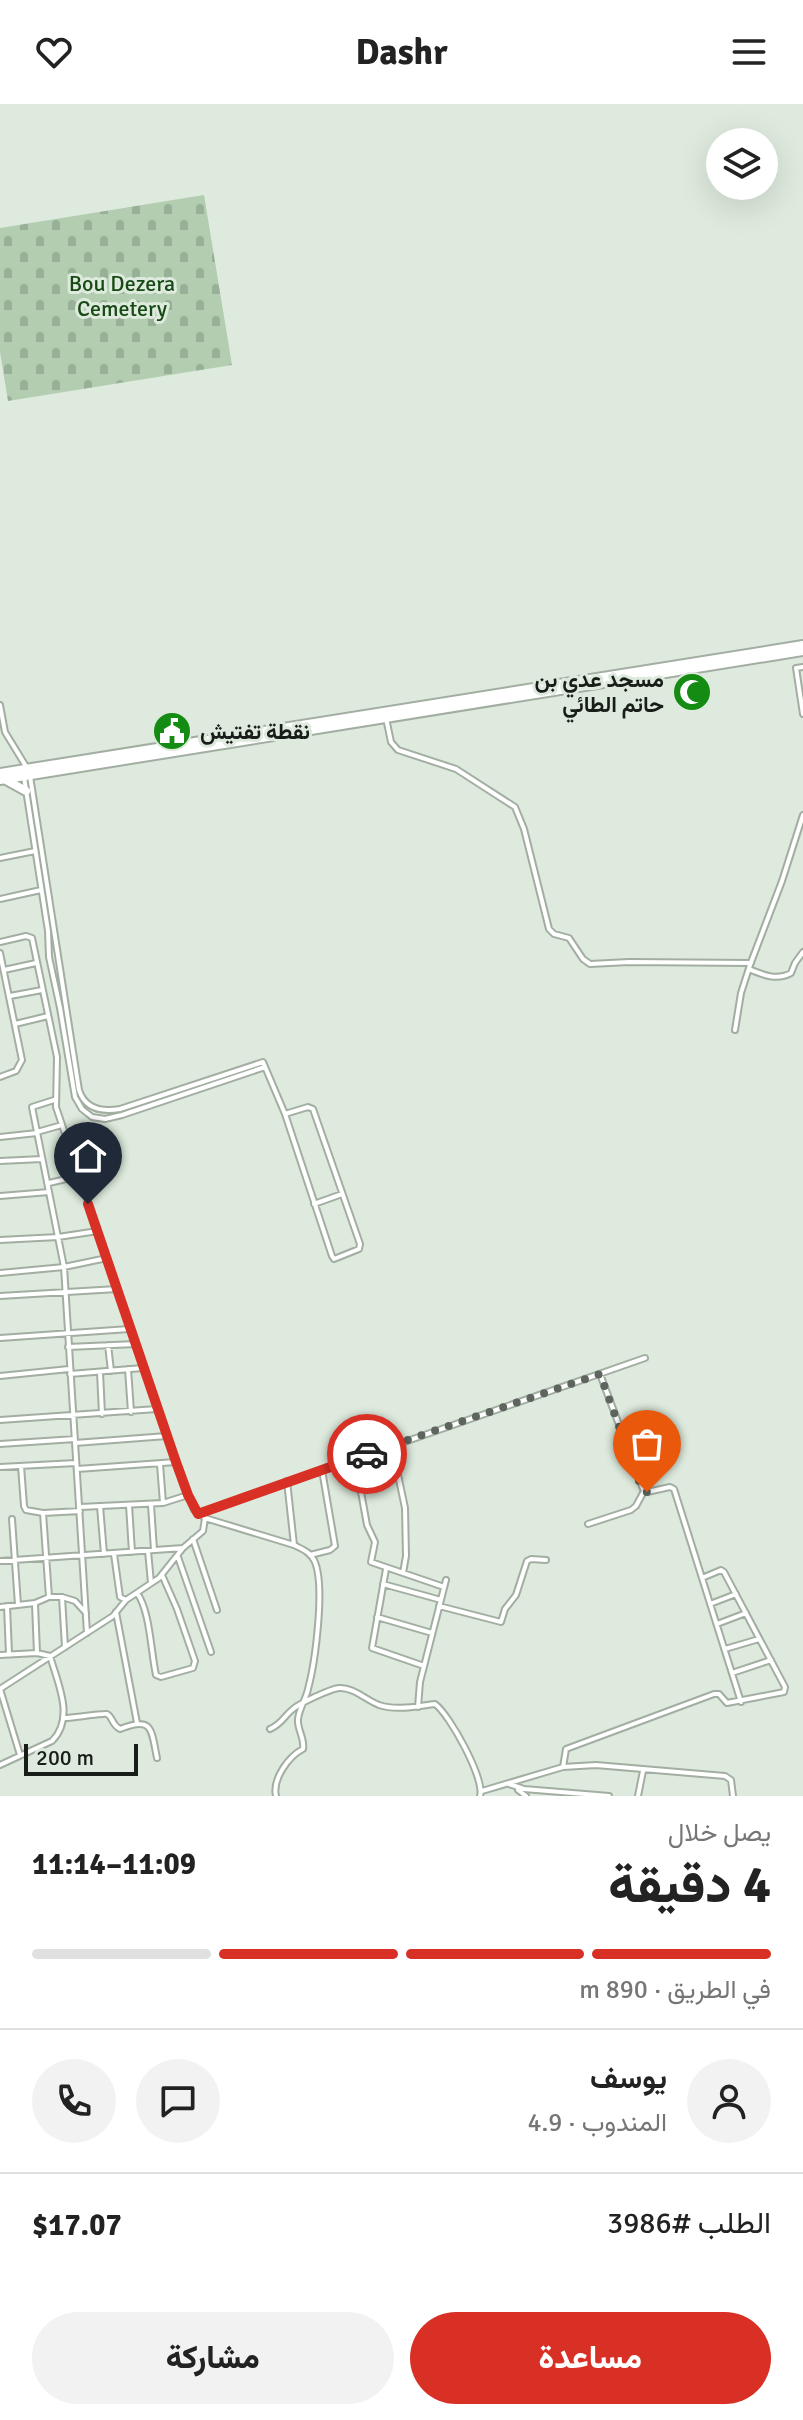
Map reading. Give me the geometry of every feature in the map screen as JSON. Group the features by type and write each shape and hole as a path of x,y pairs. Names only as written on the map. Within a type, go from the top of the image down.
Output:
{"highway":[{"path":"2,777 25,770 803,645"},
{"path":"25,770 43,773 803,651"},
{"path":"2,777 29,788 43,773"}],"street":[{"path":"803,667 796,668 803,714"},
{"path":"0,705 5,732 25,770 29,788 55,940 70,1069 79,1105 92,1117 105,1119 264,1064 285,1114 334,1259 359,1249 313,1109 308,1107 285,1114"},
{"path":"386,718 389,737 398,750 456,769 515,807 524,829 549,929 554,934 569,938 586,962 750,966 769,977 784,978 791,973 803,952"},
{"path":"29,788 49,957 58,982 81,1097 100,1110 121,1112"},
{"path":"735,1030 750,966 803,815"},
{"path":"0,858 35,851"},
{"path":"0,899 41,890"},
{"path":"0,942 32,938 57,1057 56,1107 188,1495 198,1514 205,1518 294,1545 310,1555 316,1568 318,1635 308,1690 298,1723 304,1741 303,1749 294,1755 276,1780 276,1796"},
{"path":"48,940 55,940"},
{"path":"0,953 21,1064 16,1071 0,1077"},
{"path":"4,970 36,963"},
{"path":"10,996 42,990"},
{"path":"15,1024 48,1016"},
{"path":"56,1099 33,1106 64,1267 87,1633"},
{"path":"0,1137 37,1133 62,1125"},
{"path":"0,1161 42,1158"},
{"path":"49,1183 79,1176"},
{"path":"0,1196 50,1192"},
{"path":"314,1204 342,1194"},
{"path":"0,1240 98,1231"},
{"path":"0,1273 64,1267 107,1258"},
{"path":"0,1296 117,1289"},
{"path":"0,1338 130,1329"},
{"path":"68,1347 136,1344"},
{"path":"108,1345 111,1371"},
{"path":"198,1514 645,1358"},
{"path":"0,1376 144,1367"},
{"path":"128,1369 131,1412"},
{"path":"100,1372 102,1414"},
{"path":"600,1374 644,1491"},
{"path":"0,1420 158,1409"},
{"path":"0,1444 167,1436"},
{"path":"392,1446 405,1508 406,1556 403,1573"},
{"path":"355,1459 367,1525 375,1542 371,1562 386,1569 445,1584 424,1666 418,1707"},
{"path":"0,1467 176,1462"},
{"path":"160,1464 163,1503"},
{"path":"21,1466 24,1506 29,1512 163,1503 188,1495"},
{"path":"310,1555 335,1546 322,1470"},
{"path":"287,1481 294,1545"},
{"path":"644,1491 674,1489 741,1702"},
{"path":"588,1524 631,1510 644,1491"},
{"path":"151,1504 151,1583"},
{"path":"129,1505 132,1552"},
{"path":"100,1506 104,1554"},
{"path":"43,1513 49,1597"},
{"path":"20,1755 0,1689 87,1633 162,1575 183,1548 203,1531 205,1518"},
{"path":"12,1519 18,1605"},
{"path":"193,1539 217,1610"},
{"path":"0,1561 183,1548"},
{"path":"114,1553 120,1597 126,1600"},
{"path":"178,1557 211,1652"},
{"path":"383,1584 501,1622 505,1609 516,1595 527,1561 546,1560"},
{"path":"396,1571 404,1566"},
{"path":"386,1569 372,1648 424,1666"},
{"path":"563,1767 566,1749 714,1694 719,1694 725,1702 741,1702 785,1690 722,1570 702,1578"},
{"path":"137,1593 145,1611 156,1675 161,1677 193,1668 195,1661 162,1575"},
{"path":"710,1604 736,1594"},
{"path":"0,1607 62,1597 75,1601 86,1614"},
{"path":"62,1597 65,1647"},
{"path":"35,1603 37,1653"},
{"path":"7,1606 9,1654"},
{"path":"116,1612 137,1723"},
{"path":"717,1624 746,1613"},
{"path":"377,1617 432,1633"},
{"path":"725,1649 759,1639"},
{"path":"0,1655 37,1653 50,1656"},
{"path":"0,1765 52,1741 58,1735 66,1715 50,1656"},
{"path":"732,1673 771,1660"},
{"path":"270,1729 284,1721 293,1709 342,1688 379,1705 407,1708 435,1704 451,1721 481,1793 563,1767 596,1765 725,1776 731,1780 733,1796"},
{"path":"65,1718 103,1713 120,1729 137,1723 148,1725 157,1758"},
{"path":"638,1796 644,1770"},
{"path":"509,1784 526,1796"},
{"path":"516,1788 609,1796"}],"green space":[{"name":"Bou Dezera Cemetery","path":"204,195 232,365 8,401 0,352 0,228"}],"way so far":[{"path":"367,1454 600,1374 639,1481 647,1492"}],"place":[{"name":"مسجد عدي بن حاتم الطائي","path":"692,692"},
{"name":"نقطة تفتيش","path":"172,731"}],"route":[{"path":"88,1204 176,1462 198,1514 367,1454"}]}
